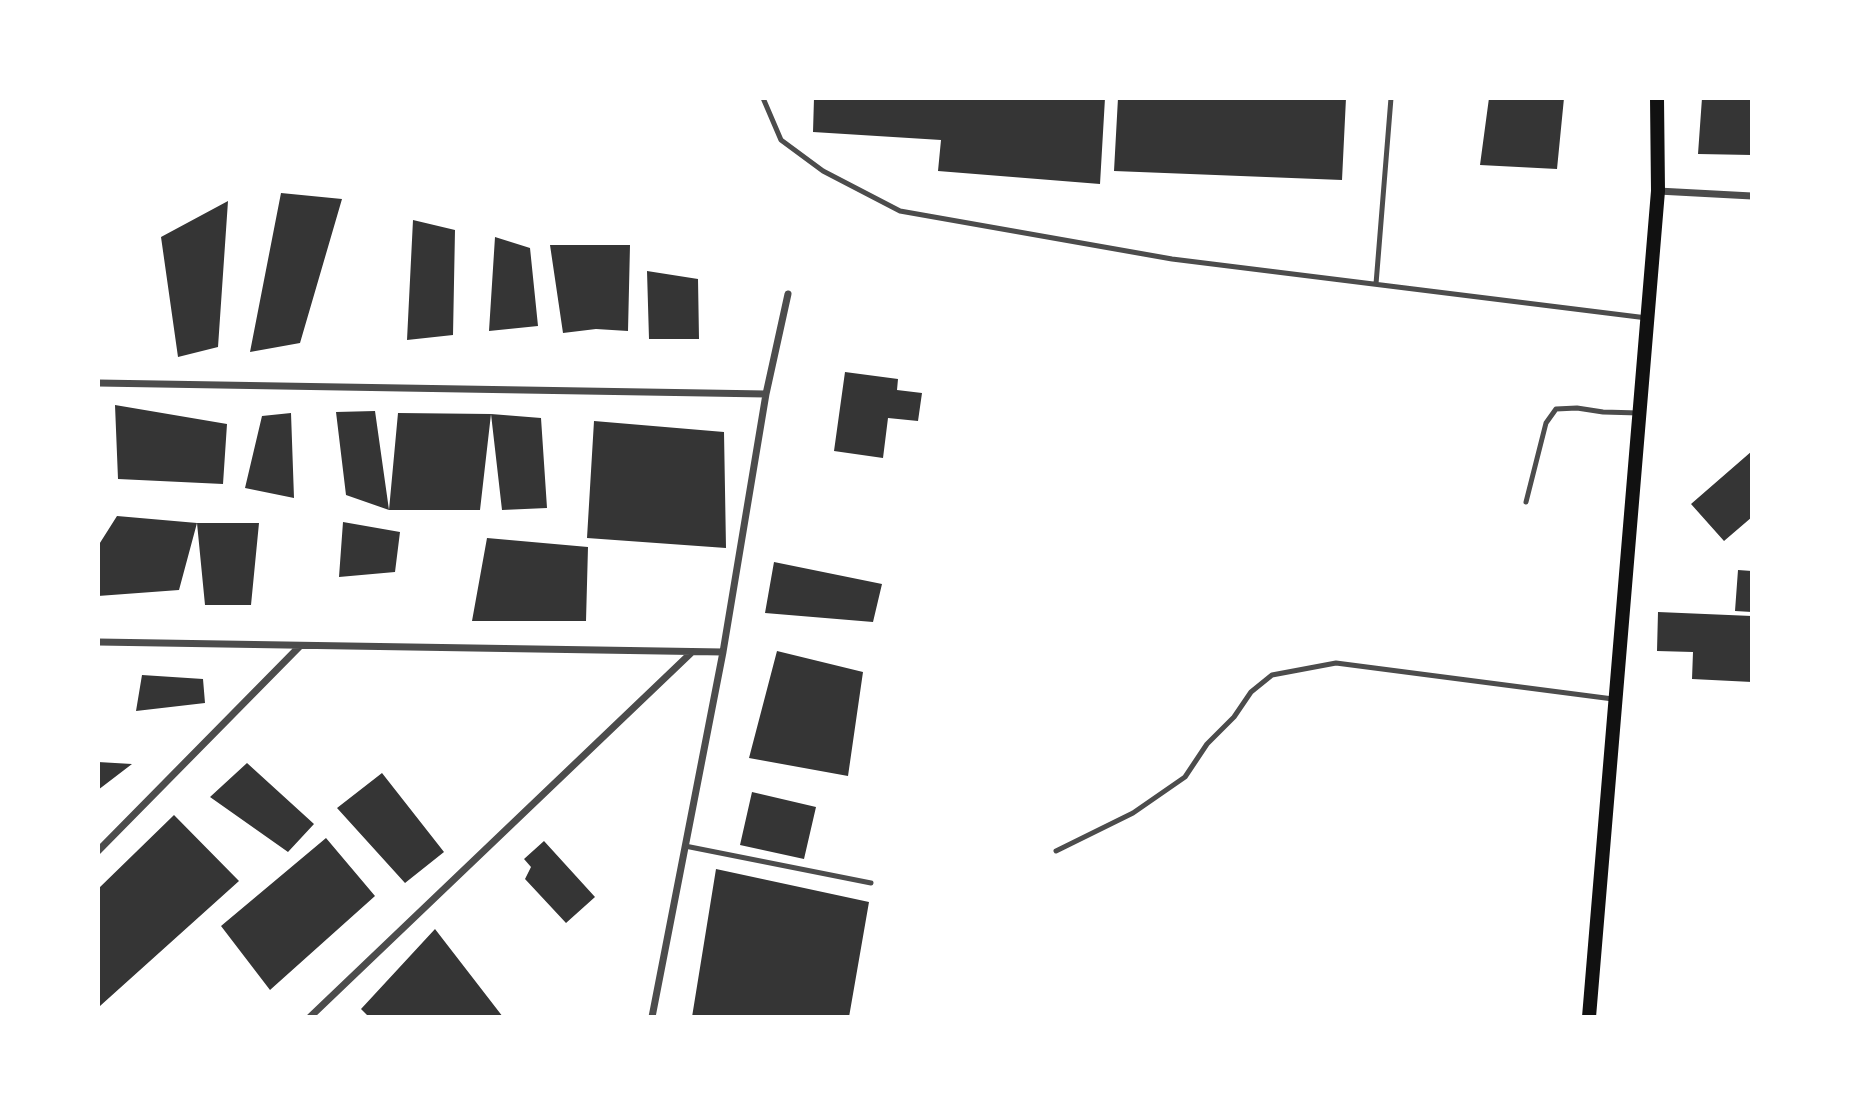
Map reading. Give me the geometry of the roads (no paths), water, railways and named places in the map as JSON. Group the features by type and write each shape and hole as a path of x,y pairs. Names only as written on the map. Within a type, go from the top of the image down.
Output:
{"main road":[{"path":"1589,1017 1658,191 1657,98"}],"street":[{"path":"1658,191 1752,196"},
{"path":"652,1017 723,652 766,394 788,294"},
{"path":"98,383 766,394"},
{"path":"98,642 723,652"},
{"path":"98,851 300,646"},
{"path":"310,1017 691,653"}],"lane":[{"path":"763,98 780,140 823,171 900,211 1172,258 1647,318"},
{"path":"1377,284 1391,98"},
{"path":"1526,502 1546,423 1556,409 1639,413"},
{"path":"1056,851 1133,813 1185,777 1207,744 1234,718 1251,692 1272,675 1336,663 1616,699"},
{"path":"685,846 870,883"}]}
